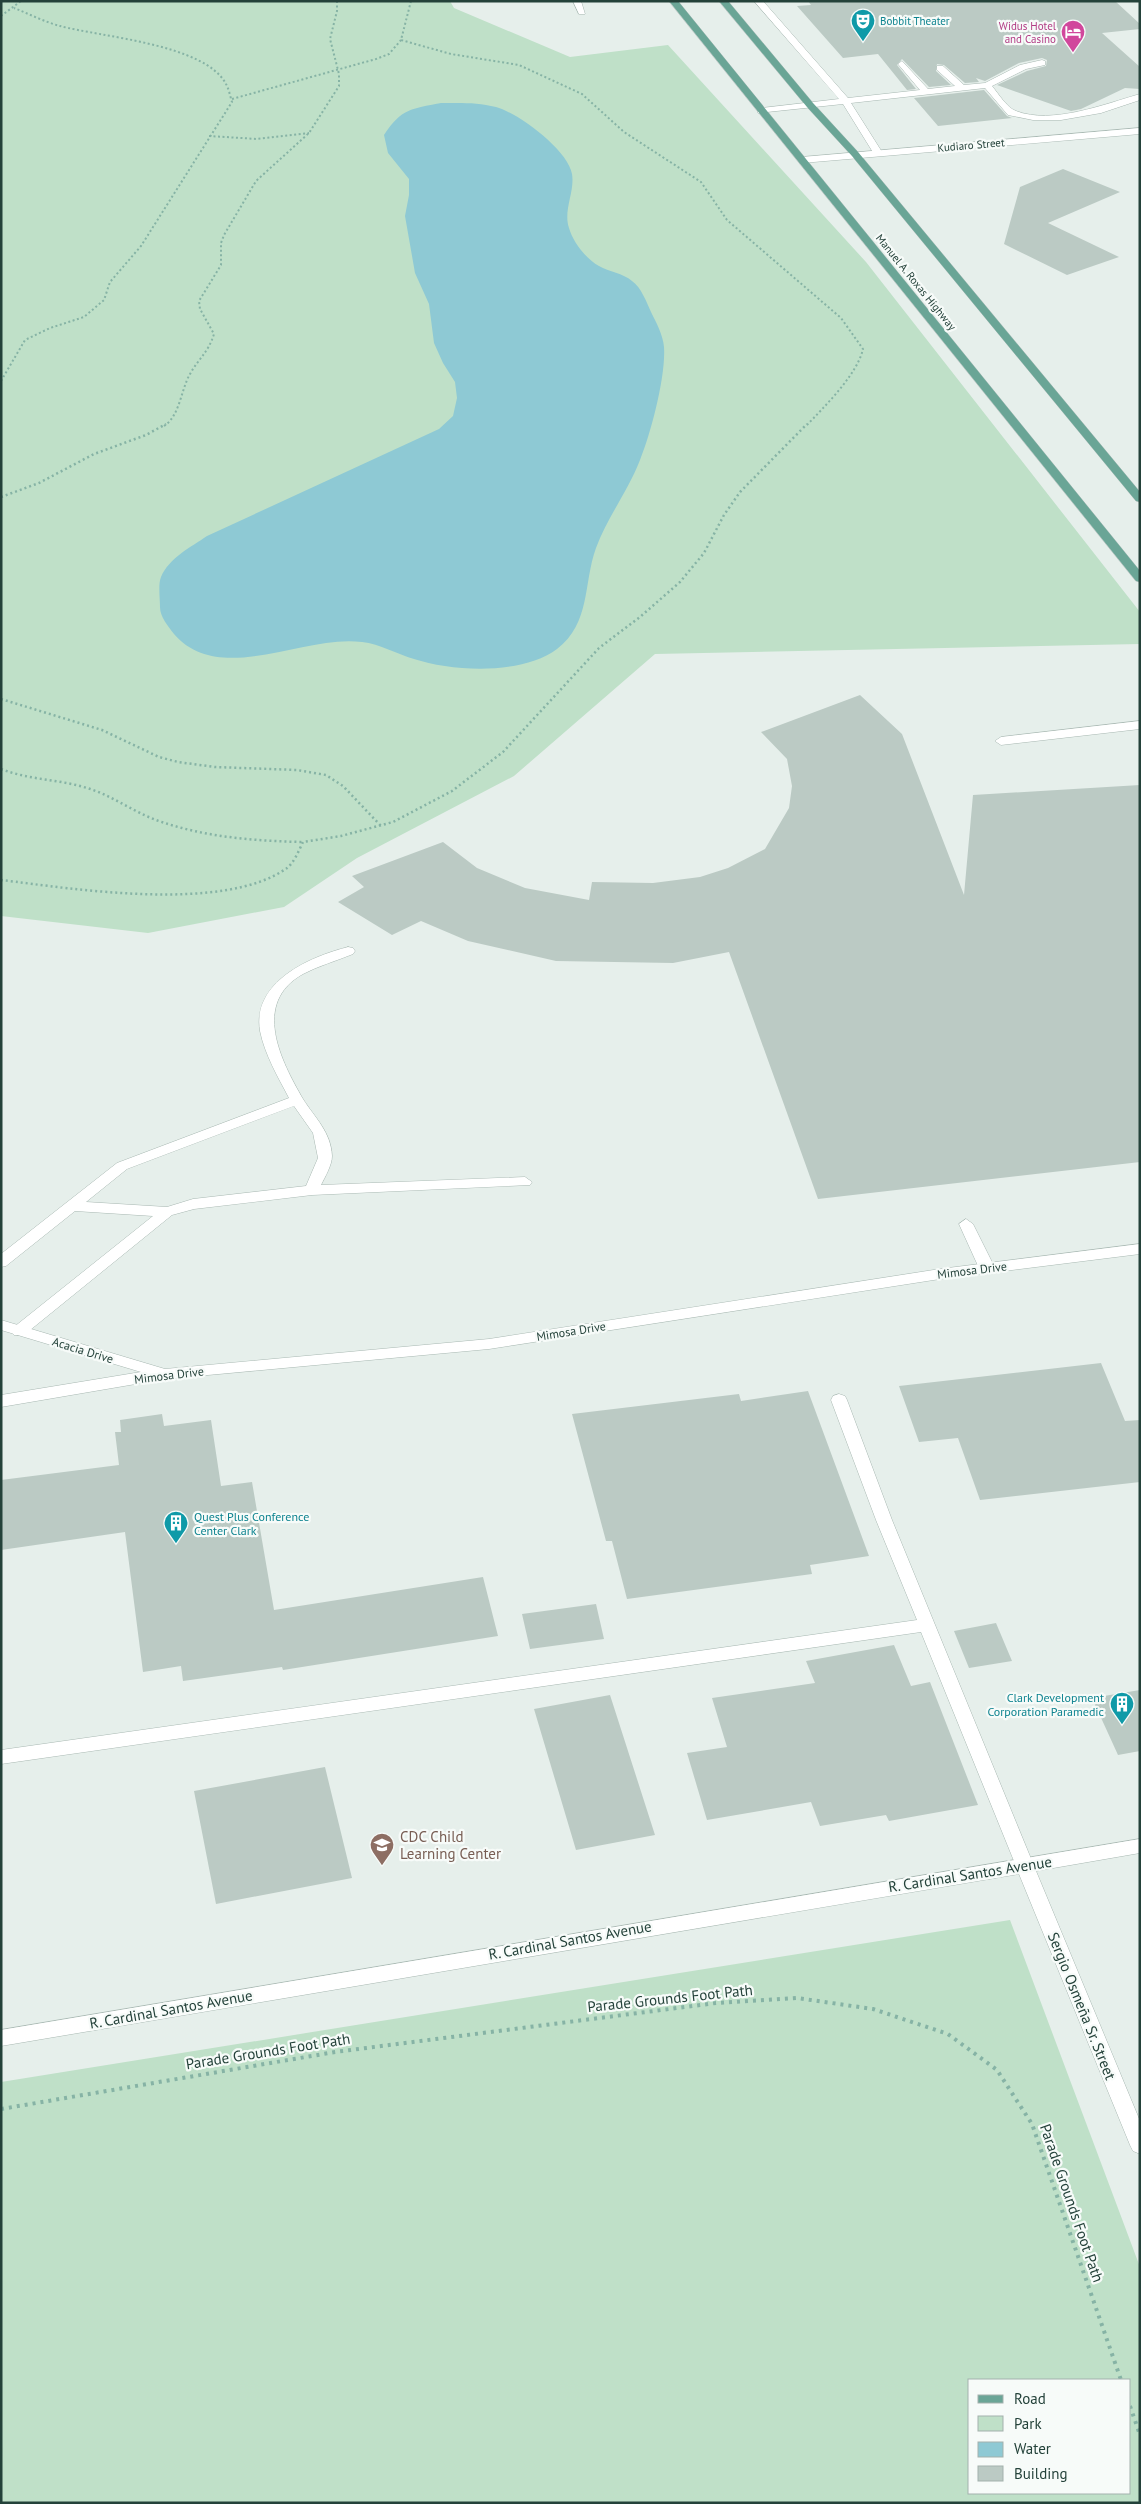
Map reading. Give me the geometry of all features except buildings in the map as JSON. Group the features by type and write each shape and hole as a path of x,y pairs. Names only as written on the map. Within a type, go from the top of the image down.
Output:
{"main road":[{"name":"Manuel A. Roxas Highway","path":"673,1 1140,579"},
{"path":"723,1 810,105 855,154 1140,500"}],"street":[{"path":"576,1 582,12"},
{"path":"758,1 845,101 877,152"},
{"path":"761,111 987,85 1023,67 1042,63"},
{"path":"902,64 926,92"},
{"path":"940,68 962,88"},
{"path":"987,85 1011,113 1033,117 1060,116 1101,110 1140,97"},
{"name":"Kudiaro Street","path":"802,160 877,152 1140,131"},
{"path":"1001,741 1140,725"},
{"path":"312,1190 325,1158 320,1133 297,1100 274,1055 267,1030 267,1012 274,992 297,972 348,951"},
{"path":"1,1262 74,1206 122,1166 297,1100"},
{"path":"74,1206 167,1212 193,1204 312,1190 525,1182"},
{"path":"19,1331 167,1212"},
{"path":"966,1224 987,1268"},
{"name":"Mimosa Drive","path":"1,1401 165,1374 376,1356 489,1344 987,1268 1140,1249"},
{"name":"Acacia Drive","path":"1,1325 165,1374"},
{"name":"Sergio Osmeña Sr. Street","path":"840,1400 884,1520 1140,2145"},
{"path":"1,1757 927,1625"},
{"name":"R. Cardinal Santos Avenue","path":"1,2038 870,1889 1025,1866 1140,1846"}],"path":[{"path":"1,16 21,1"},
{"path":"1,497 39,483 94,454 146,435 167,424 176,410 190,374 212,341 214,334 200,309 199,301 221,265 221,243 224,234 256,180 309,133 336,92 340,78 330,39 338,12 337,1"},
{"path":"232,99 389,54 401,40 411,1"},
{"path":"1,381 26,340 50,328 84,317 104,300 110,282 141,246 209,136 229,110 232,99 226,83 209,66 196,59 138,41 48,23 14,8"},
{"path":"1,769 28,778 77,786 98,792 144,815 189,830 278,842 302,842 341,836 393,822 452,792 503,752 598,648 640,617 680,582 704,554 724,515 740,492 830,401 856,365 863,349 841,318 727,220 701,182 624,132 582,94 519,65 451,54 401,40"},
{"path":"209,136 257,138 309,133"},
{"path":"1,699 102,730 178,762 216,767 297,770 326,775 343,786 380,826"},
{"path":"1,880 100,890 169,894 220,892 251,886 276,876 295,862 302,850 302,842"},
{"name":"Parade Grounds Foot Path","path":"1,2109 335,2052 716,2003 797,1998 873,2009 948,2034 997,2070 1032,2124 1121,2379"},
{"path":"1131,2409 1140,2434"}],"green space":[{"path":"1,1 450,1 454,8 570,57 668,45 866,262 1140,612 1140,644 655,654 514,776 357,858 284,907 148,933 1,916"},
{"path":"1010,1920 1140,2267 1140,2503 1,2503 1,2082"}],"water":[{"path":"441,103 462,103 496,107 529,125 562,154 572,174 572,187 567,215 569,228 574,239 585,255 594,263 628,278 635,284 646,300 662,338 664,347 663,373 649,435 630,483 596,548 581,615 576,627 568,639 557,649 542,657 526,663 487,669 448,667 408,657 362,642 314,645 238,658 214,656 193,649 174,634 160,611 160,580 169,564 207,536 439,429 453,416 457,398 455,382 443,363 434,343 429,304 415,273 405,216 409,195 409,179 388,153 384,135 396,119 408,111"}],"place":[{"name":"Bobbit Theater","path":"863,42"},
{"name":"Widus Hotel and Casino","path":"1073,53"},
{"name":"Quest Plus Conference Center Clark","path":"176,1544"},
{"name":"Clark Development Corporation Paramedic","path":"1122,1725"},
{"name":"CDC Child Learning Center","path":"382,1866"}]}
